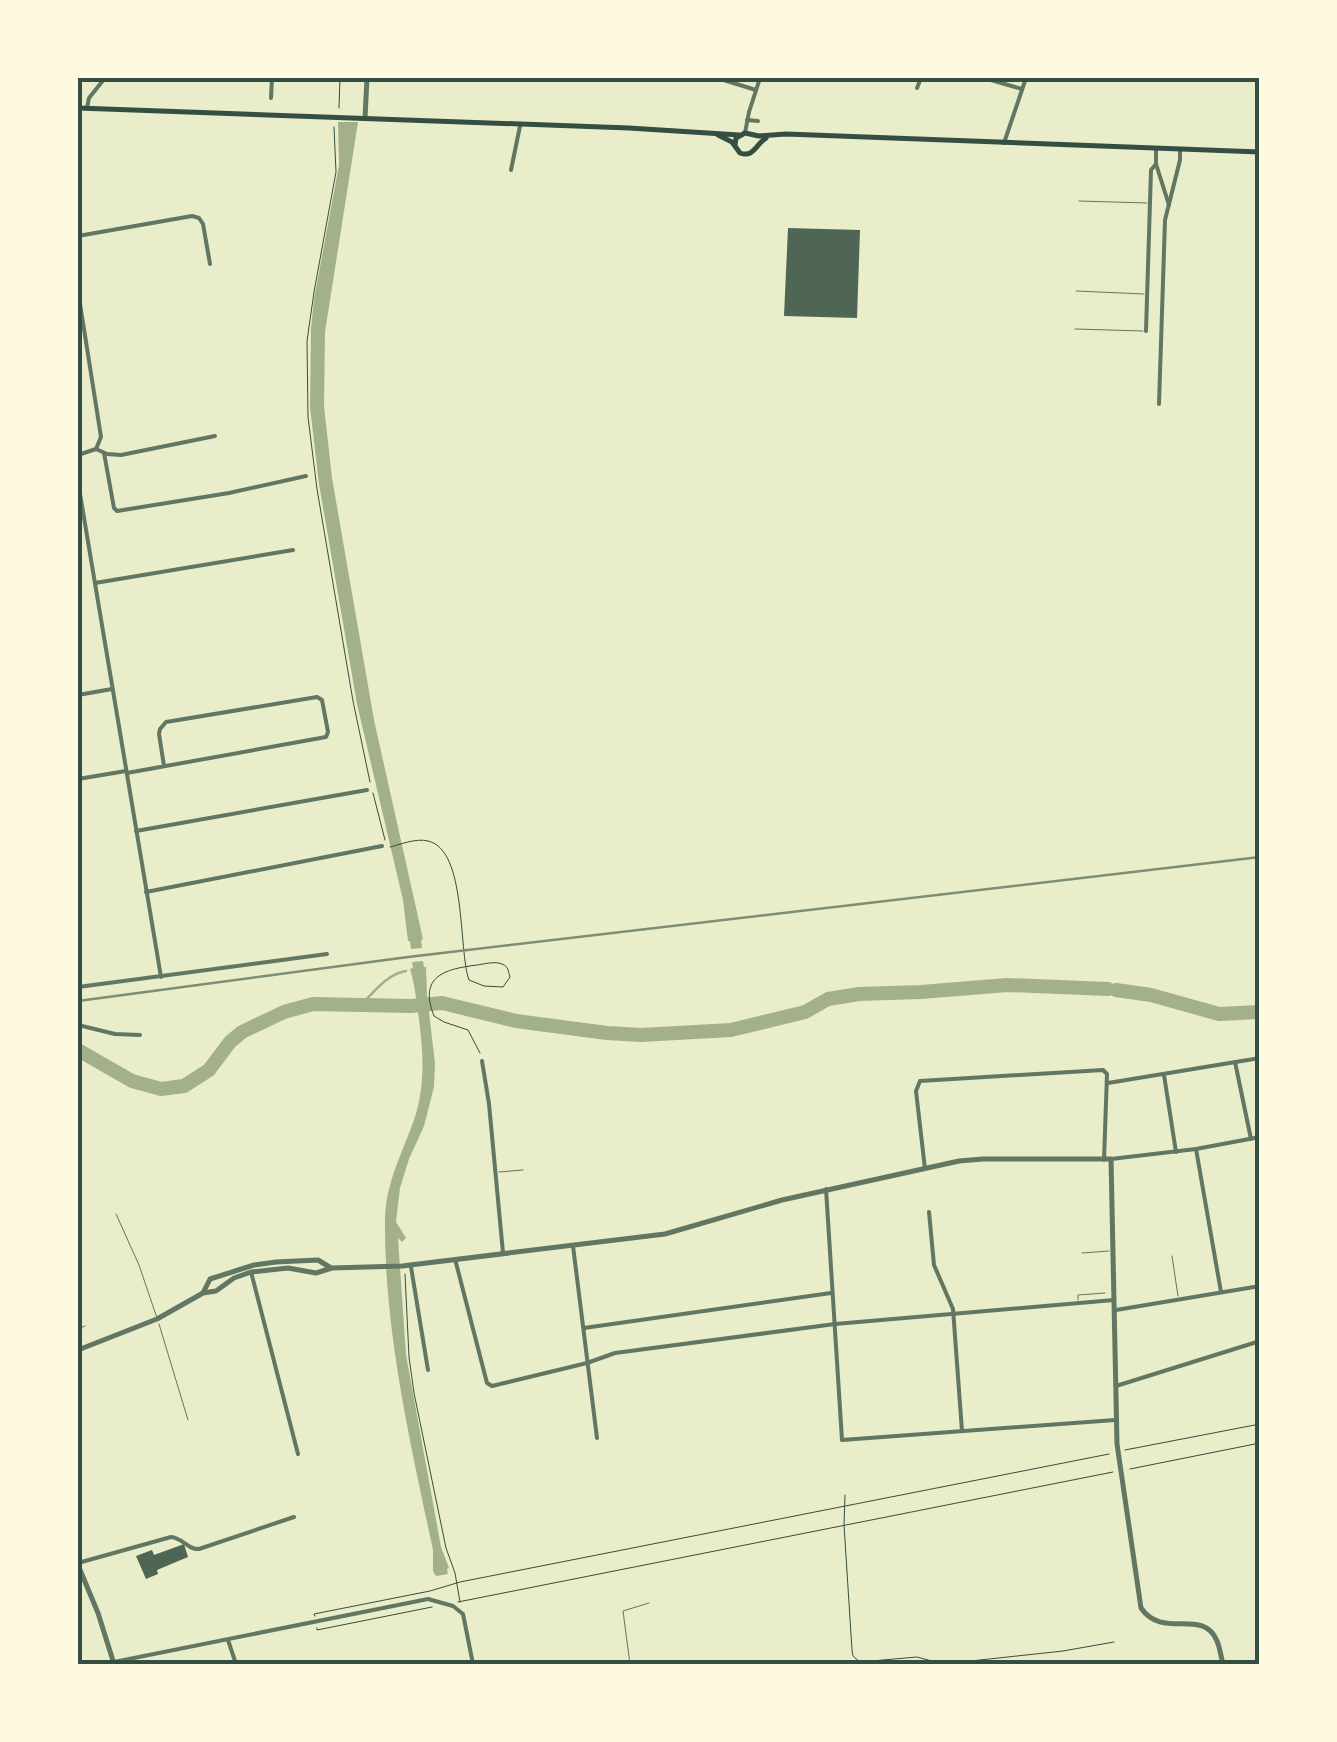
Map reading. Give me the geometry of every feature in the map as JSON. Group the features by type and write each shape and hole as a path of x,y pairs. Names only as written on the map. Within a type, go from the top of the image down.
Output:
{"main road":[{"path":"78,108 1260,152"},
{"path":"711,132 743,154 753,152 766,138 776,135"},
{"path":"735,145 745,134"},
{"path":"745,134 756,140 756,147"}],"street":[{"path":"87,108 89,98 104,78"},
{"path":"271,98 272,78"},
{"path":"362,117 368,78"},
{"path":"717,78 756,90"},
{"path":"745,134 760,78"},
{"path":"917,88 920,78"},
{"path":"984,78 1022,89"},
{"path":"1004,143 1026,78"},
{"path":"746,120 758,121"},
{"path":"510,170 520,124"},
{"path":"1156,148 1156,164 1169,204"},
{"path":"1159,404 1165,220 1180,150"},
{"path":"1146,331 1151,170 1156,164"},
{"path":"78,236 192,216 203,224 210,264"},
{"path":"78,291 101,430 96,449"},
{"path":"78,454 96,449 121,455 216,436"},
{"path":"104,454 117,511 229,494 306,476"},
{"path":"78,482 161,977"},
{"path":"95,583 293,550"},
{"path":"78,695 113,689"},
{"path":"78,780 164,766 327,736 322,700 316,697 162,724 164,766"},
{"path":"136,831 367,790"},
{"path":"146,892 384,847"},
{"path":"78,987 327,954"},
{"path":"78,1025 115,1034 140,1034"},
{"path":"1108,1083 1260,1058"},
{"path":"482,1060 503,1253"},
{"path":"1235,1062 1250,1139"},
{"path":"925,1168 916,1091 924,1080 1106,1072 1117,1444 1141,1608 1157,1622 1204,1627 1217,1640 1223,1664"},
{"path":"1164,1074 1176,1152"},
{"path":"78,1350 157,1319 252,1272 288,1268 316,1273 332,1268 403,1269 410,1265 678,1231 826,1189 983,1159 1107,1160 1260,1137"},
{"path":"1196,1149 1221,1292"},
{"path":"826,1189 842,1440 1116,1420"},
{"path":"930,1212 936,1271 954,1314 962,1430"},
{"path":"573,1246 597,1438"},
{"path":"455,1259 487,1383 498,1386 615,1354 835,1324 1114,1300"},
{"path":"203,1294 210,1279 263,1264 318,1260 332,1268"},
{"path":"410,1265 428,1370"},
{"path":"252,1272 298,1454"},
{"path":"1114,1311 1260,1286"},
{"path":"584,1328 833,1293"},
{"path":"1116,1386 1260,1341"},
{"path":"294,1517 199,1549 171,1537 78,1564 114,1663 431,1599 463,1614 472,1664"},
{"path":"228,1640 236,1664"}],"lane":[{"path":"1079,201 1150,203"},
{"path":"1076,292 1148,294"},
{"path":"1075,329 1146,331"},
{"path":"496,1172 523,1170"},
{"path":"116,1214 139,1265 188,1420"},
{"path":"1082,1252 1113,1251"},
{"path":"1172,1256 1178,1300"},
{"path":"1078,1303 1078,1295 1104,1293"},
{"path":"78,1329 86,1326"},
{"path":"630,1664 622,1611 648,1604"}],"path":[{"path":"339,107 340,78"},
{"path":"335,118 336,172 310,314 306,365 317,489 356,717 384,847 427,841 443,850 452,868 459,910 469,980 503,987 510,973 506,966 495,963 446,970 434,981 432,1011 440,1020 468,1030 482,1060"},
{"path":"403,1269 414,1393 460,1602 1260,1444"},
{"path":"430,1591 456,1582 1260,1424"},
{"path":"845,1496 854,1656 860,1662 917,1657 943,1664 1114,1642"}],"shaded area":[{"path":"338,122 358,122 325,332 324,406 332,478 374,720 422,948 411,949 408,941 403,900 357,704 319,484 310,407 311,329 339,165"},
{"path":"423,961 435,1063 434,1087 400,1188 396,1222 406,1238 402,1242 398,1238 406,1355 441,1547 449,1568 448,1574 436,1576 400,1386 389,1303 385,1219 388,1192 421,1091 421,1039 410,969 412,962"}],"building":[{"path":"788,228 860,230 857,318 784,316"},
{"path":"184,1544 188,1557 146,1579 136,1556 152,1550 154,1555"}],"waterway":[{"path":"361,1005 387,980 406,971"},
{"path":"78,1050 132,1081 161,1089 184,1086 209,1070 242,1032 284,1012 313,1004 442,1003 516,1021 641,1035 731,1030 805,1012 828,999 859,994 1007,985 1108,989"},
{"path":"1116,990 1151,995 1219,1014 1260,1012"}],"railway":[{"path":"78,1001 408,957 1260,857"}]}
